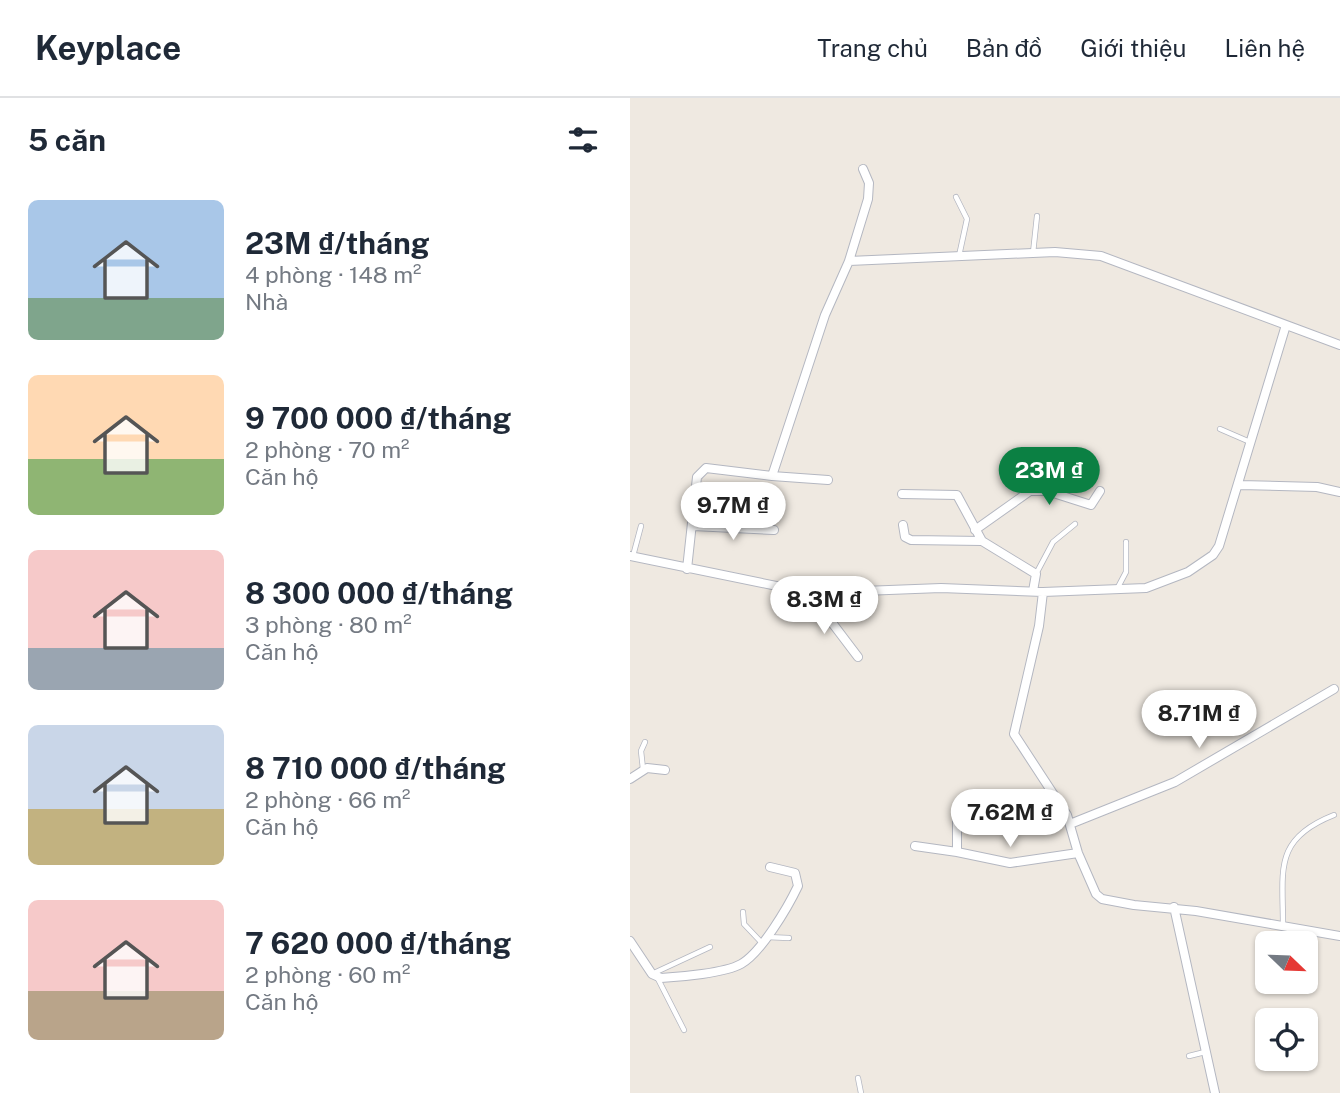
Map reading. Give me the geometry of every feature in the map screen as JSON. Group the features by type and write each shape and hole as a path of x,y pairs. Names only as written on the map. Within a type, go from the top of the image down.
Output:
{"street":[{"path":"772,476 825,315 849,261 868,199 869,183 863,169"},
{"path":"849,261 1034,253 1101,256 1340,345"},
{"path":"631,556 831,595 941,588 1043,592 1116,589 1163,583 1188,572 1213,555 1219,547 1240,485 1286,325"},
{"path":"687,569 697,477 701,470 706,468 828,480"},
{"path":"1240,485 1317,488 1340,492"},
{"path":"975,530 1030,491 1047,491 1089,505 1095,503 1100,491"},
{"path":"902,494 957,495 982,541 1035,574 1033,591"},
{"path":"903,525 905,537 911,540 982,541"},
{"path":"693,526 774,530"},
{"path":"1043,592 1039,626 1014,734 1062,806 1093,889 1102,899 1174,908 1340,936"},
{"path":"831,595 833,624 858,657"},
{"path":"1070,824 1175,782 1335,689"},
{"path":"630,779 643,769 665,771"},
{"path":"957,814 957,852"},
{"path":"915,846 1010,863 1078,853"},
{"path":"630,941 654,975 669,978 736,967 747,960 791,902 799,881 794,873 770,867"},
{"path":"1174,908 1215,1093"}],"lane":[{"path":"956,197 967,219 958,257"},
{"path":"1034,253 1037,216"},
{"path":"1220,429 1251,442"},
{"path":"1035,574 1053,542 1075,524"},
{"path":"631,556 641,526"},
{"path":"1116,589 1126,572 1126,542"},
{"path":"643,769 641,751 645,742"},
{"path":"1283,927 1283,866 1286,856 1303,829 1334,815"},
{"path":"743,912 744,924 763,940 789,938"},
{"path":"684,1030 654,975 710,947"},
{"path":"1189,1056 1206,1052"},
{"path":"858,1078 861,1093"}]}
